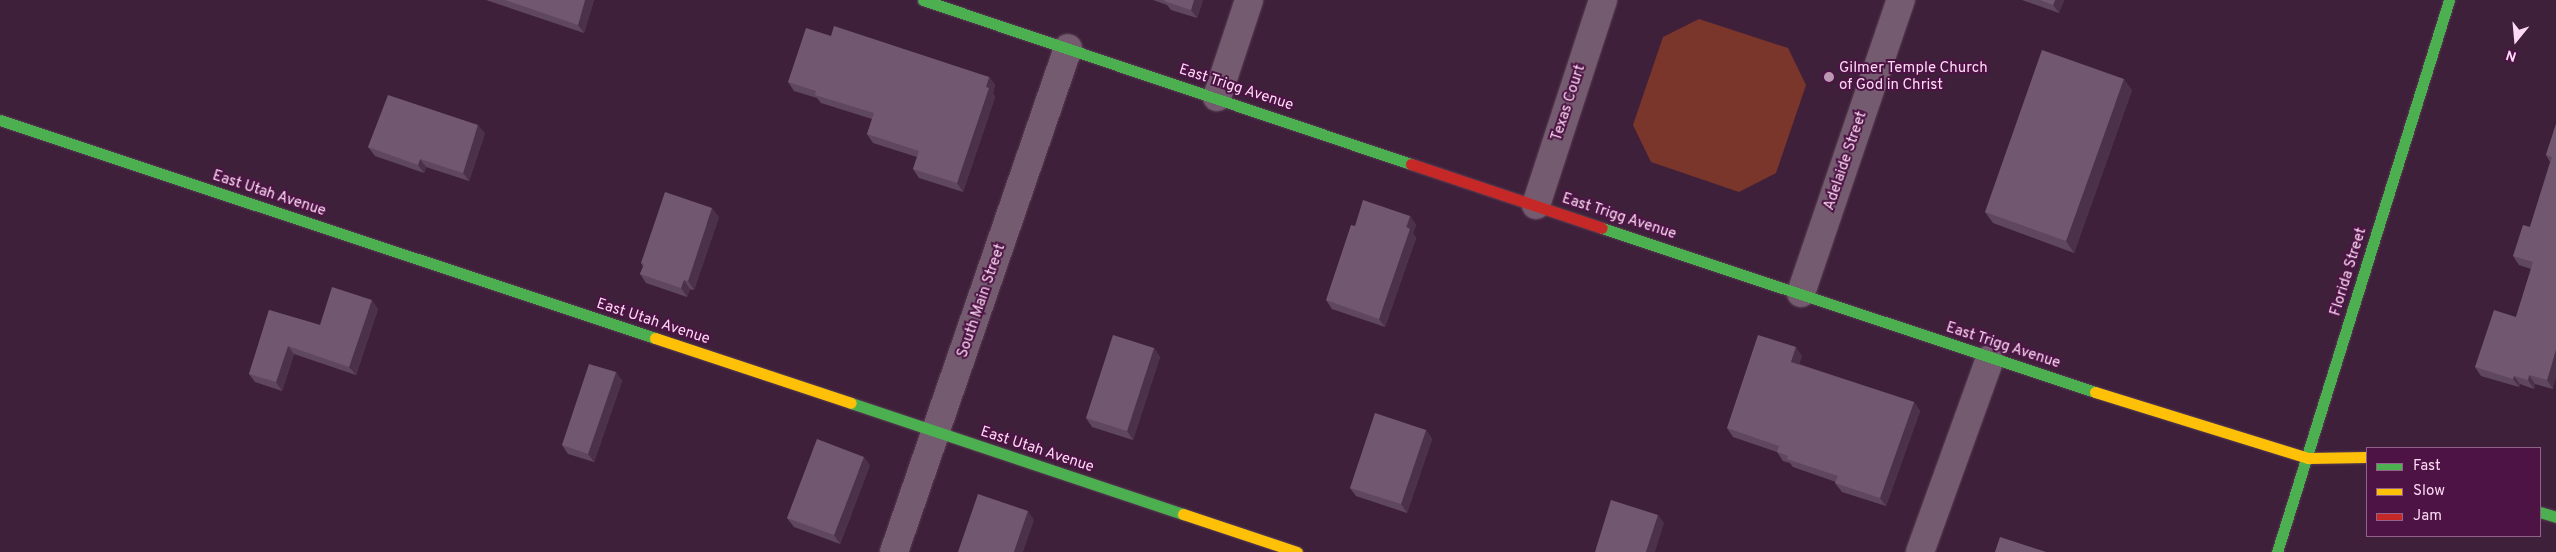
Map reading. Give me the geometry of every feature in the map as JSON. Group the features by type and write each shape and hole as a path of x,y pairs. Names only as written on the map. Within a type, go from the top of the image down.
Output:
{"street":[{"path":"1216,97 1249,0"},
{"name":"Texas Court","path":"1536,205 1603,0"},
{"name":"Adelaide Street","path":"1801,293 1901,0"},
{"name":"Florida Street","path":"2277,552 2308,458 2448,0"},
{"name":"East Trigg Avenue","path":"932,1 1990,358 2308,458 2366,457"},
{"name":"South Main Street","path":"894,552 1068,48"},
{"name":"East Utah Avenue","path":"0,120 1297,552"},
{"path":"1920,552 1990,358"},
{"path":"2541,512 2556,517"}],"shaded area":[{"path":"1699,19 1788,48 1806,85 1776,173 1739,192 1651,162 1633,125 1663,37"}],"building":[{"path":"505,0 585,0 578,25"},
{"path":"1165,0 1194,0 1191,10"},
{"path":"2040,0 2055,0 2053,5"},
{"path":"834,26 989,77 986,87 989,88 957,183 913,169 919,151 867,134 874,113 815,95 816,91 788,82 806,28 831,36"},
{"path":"2042,50 2124,79 2066,241 1985,212"},
{"path":"388,95 478,125 463,173 420,159 418,165 368,147"},
{"path":"2556,124 2556,350 2547,380 2529,375 2528,380 2514,376 2513,379 2475,367 2494,310 2516,317 2533,262 2513,256 2523,225 2530,227 2552,157 2546,155"},
{"path":"665,192 712,208 688,281 684,280 681,288 640,274 644,264 641,263"},
{"path":"1363,200 1410,216 1406,227 1410,229 1379,319 1326,300 1351,225 1355,226"},
{"path":"332,287 372,300 349,367 288,346 276,382 249,374 269,310 320,325"},
{"path":"1113,335 1154,348 1127,431 1086,418"},
{"path":"1758,335 1796,347 1791,362 1914,402 1880,498 1835,483 1838,476 1787,459 1788,456 1777,452 1779,446 1727,428"},
{"path":"589,364 616,372 588,454 562,445"},
{"path":"1375,413 1426,430 1401,504 1350,488"},
{"path":"817,439 864,457 834,535 787,518"},
{"path":"978,494 1028,511 1014,552 958,552"},
{"path":"1611,500 1658,515 1646,552 1595,552"},
{"path":"2000,537 2046,552 1995,552"}],"traffic: fast":[{"path":"923,0 1411,164"},
{"path":"2277,552 2449,0"},
{"path":"0,120 655,338"},
{"path":"1602,228 2095,392"},
{"path":"851,403 1183,514"},
{"path":"2541,512 2556,517"}],"traffic: slow":[{"path":"655,338 851,403"},
{"path":"2095,392 2308,458 2366,457"},
{"path":"1183,514 1297,552"}],"traffic: jam":[{"path":"1411,164 1602,228"}],"place":[{"name":"Gilmer Temple Church of God in Christ","path":"1829,77"}]}
